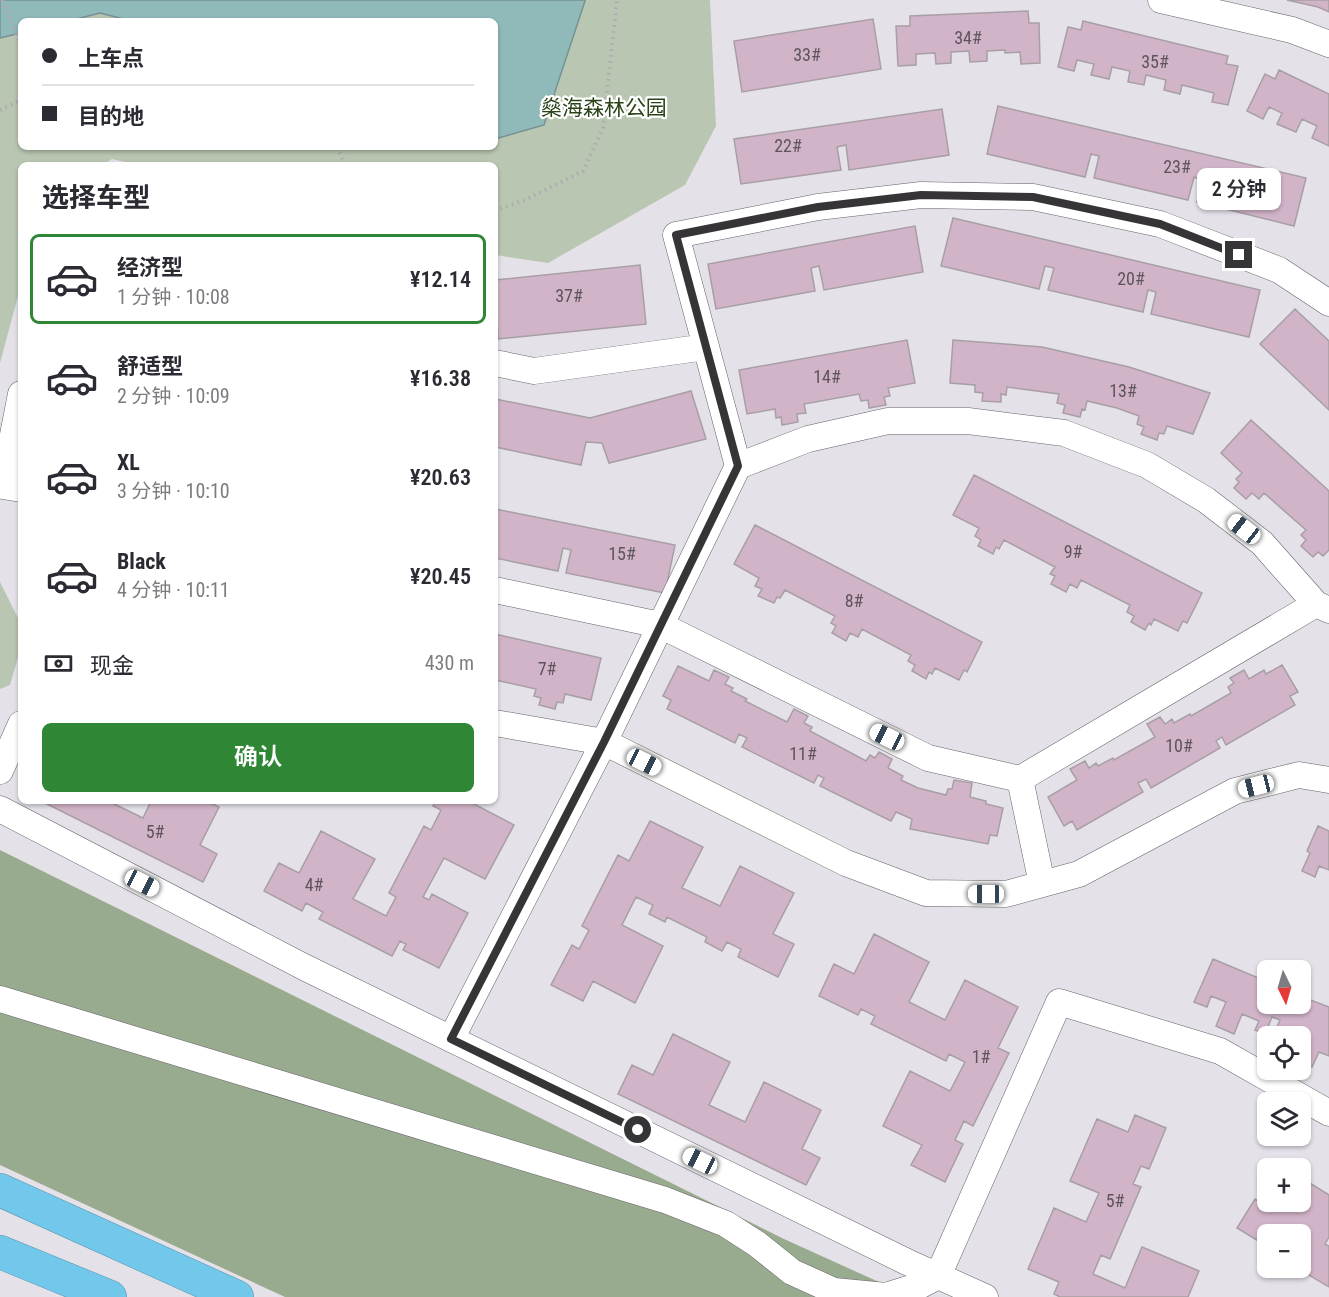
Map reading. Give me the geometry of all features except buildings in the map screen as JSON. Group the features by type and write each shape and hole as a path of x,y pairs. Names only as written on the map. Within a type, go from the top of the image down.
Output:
{"highway":[{"path":"0,1190 237,1297"},
{"path":"0,1201 62,1218"},
{"path":"0,1252 110,1297"},
{"path":"0,1271 84,1297"}],"lane":[{"path":"1161,0 1292,30 1329,44"},
{"path":"451,1039 604,742 738,466 676,235 818,207 921,195 1033,197 1160,224 1279,270 1329,303"},
{"path":"498,364 534,371 706,347"},
{"path":"18,409 3,486 18,488"},
{"path":"498,591 660,625 928,758 1020,779 1323,607 1262,543 1206,500 1147,465 1064,433 968,421 888,421 808,439 738,466"},
{"path":"498,724 604,742 846,863 926,893 1006,894 1079,874 1235,791 1299,776 1329,780"},
{"path":"0,771 18,731"},
{"path":"1020,779 1042,884"},
{"path":"0,809 304,967 985,1297"},
{"path":"0,999 665,1200 726,1224 758,1244 792,1272 834,1291 885,1296 921,1285 938,1276 1059,1002 1220,1051 1329,1113"}],"path":[{"path":"2,0 18,38"},
{"path":"498,210 525,200 583,171 603,128 617,0"},
{"path":"0,110 18,101"}],"green space":[{"name":"燊海森林公园","path":"0,0 710,0 716,126 685,185 548,263 498,255 498,162 125,162 112,159 108,162 18,162 18,296 0,363"},
{"path":"0,582 18,618 18,657 10,685 0,689"},
{"path":"0,850 784,1239 912,1297 285,1297 0,1165"}],"water":[{"path":"0,0 585,0 544,125 498,138 498,18 119,18 100,13 81,18 18,18 18,34 0,38"}],"route":[{"path":"638,1130 451,1039 604,742 738,466 676,235 818,207 921,195 1033,197 1160,224 1239,255"}]}
